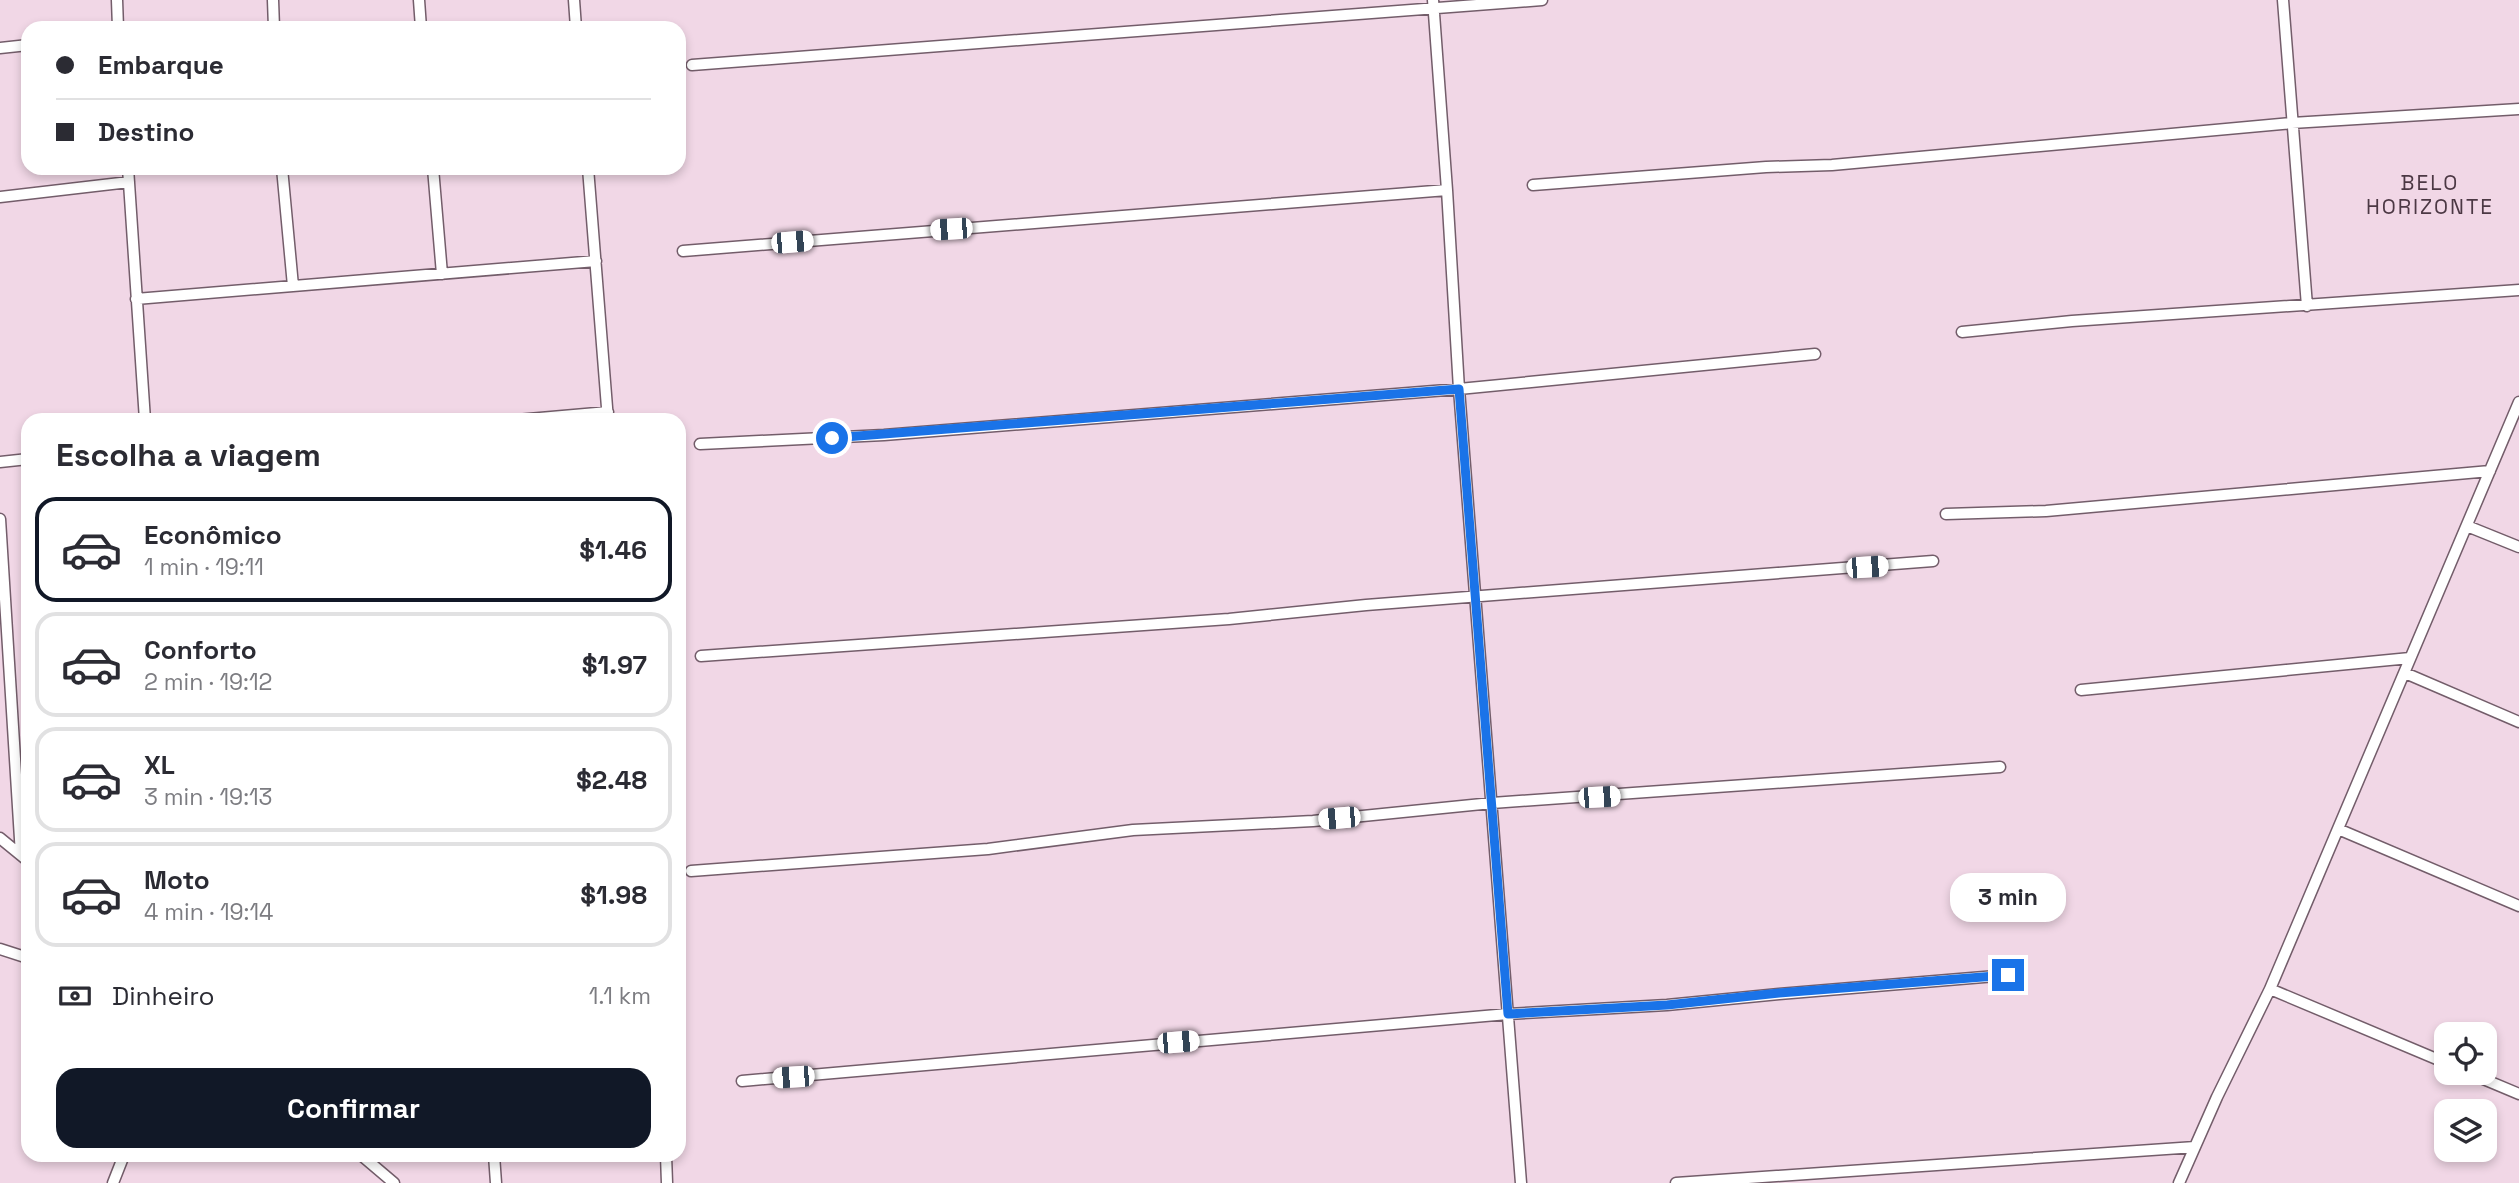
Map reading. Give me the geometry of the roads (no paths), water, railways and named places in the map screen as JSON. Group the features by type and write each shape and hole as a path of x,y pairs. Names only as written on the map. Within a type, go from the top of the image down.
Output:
{"street":[{"path":"117,0 118,21"},
{"path":"273,0 274,21"},
{"path":"419,0 420,21"},
{"path":"574,0 576,21"},
{"path":"692,65 1433,4 1542,0"},
{"path":"2283,0 2307,306"},
{"path":"1433,4 1459,389 1521,1183"},
{"path":"0,48 21,46"},
{"path":"1533,185 1832,164 2292,123 2519,109"},
{"path":"129,175 144,413"},
{"path":"283,175 293,286"},
{"path":"434,175 442,274"},
{"path":"590,175 608,413"},
{"path":"0,197 130,182"},
{"path":"683,251 1447,190"},
{"path":"136,299 596,261"},
{"path":"1962,332 2072,321 2519,290"},
{"path":"700,444 884,435 1459,389 1815,354"},
{"path":"2179,1183 2270,989 2519,402"},
{"path":"0,461 21,460"},
{"path":"1946,514 2046,511 2490,471"},
{"path":"0,519 21,804"},
{"path":"2467,526 2519,547"},
{"path":"701,656 1229,619 1366,605 1933,561"},
{"path":"2081,690 2410,658"},
{"path":"2405,673 2519,722"},
{"path":"691,871 920,855 1133,830 1313,821 1492,803 2000,767"},
{"path":"2338,829 2519,906"},
{"path":"0,838 21,855"},
{"path":"0,949 21,956"},
{"path":"742,1081 1508,1014 1667,1005 1779,993 2008,975"},
{"path":"2270,989 2434,1058"},
{"path":"2497,1085 2519,1094"},
{"path":"1676,1183 2195,1147"},
{"path":"113,1183 121,1162"},
{"path":"369,1162 394,1183"},
{"path":"494,1162 496,1183"},
{"path":"666,1162 667,1183"}],"district":[{"name":"BELO HORIZONTE","path":"2430,194"}]}
